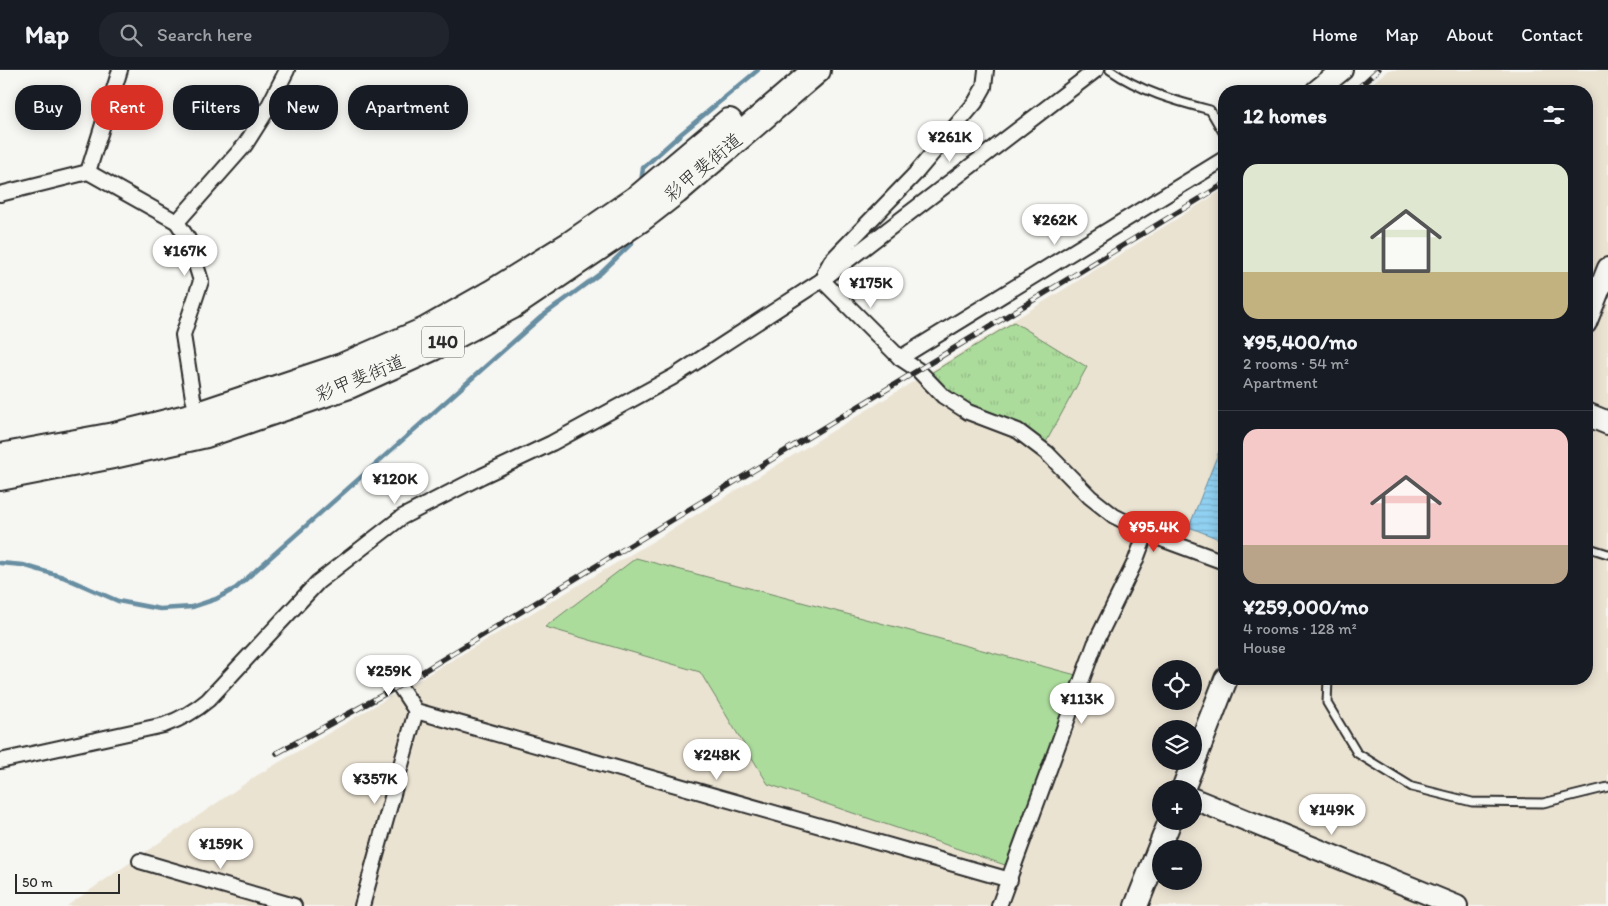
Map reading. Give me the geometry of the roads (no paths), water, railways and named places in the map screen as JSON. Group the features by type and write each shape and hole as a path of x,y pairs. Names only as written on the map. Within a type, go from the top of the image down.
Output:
{"highway":[{"name":"彩甲斐街道","path":"0,457 114,436 198,415 342,367 425,330 494,292 570,245 641,196 790,70"},
{"name":"彩甲斐街道","path":"0,477 113,456 206,434 349,385 433,347 511,306 640,219 676,191 817,70"}],"main road":[{"path":"1593,417 1608,423"},
{"path":"1187,780 1224,685"},
{"path":"1136,906 1166,830"}],"street":[{"path":"88,172 120,70"},
{"path":"177,222 245,144 264,115 287,70"},
{"path":"822,280 831,261 915,174 975,102 984,87 987,70"},
{"path":"0,761 164,725 181,719 196,710 208,700 318,582 402,517 552,443 673,377 822,280 1096,70"},
{"path":"1323,85 1342,70"},
{"path":"900,358 1218,163"},
{"path":"0,194 88,172 177,222 188,239 201,281 183,335 193,398 198,415"},
{"path":"1593,306 1608,268"},
{"path":"822,280 900,358 918,370 943,396 968,412 1018,431 1047,453 1090,497 1114,516 1146,533 1218,560"},
{"path":"1000,906 1096,644 1135,562 1146,533"},
{"path":"388,667 416,711 1010,880"},
{"path":"362,906 416,711"},
{"path":"1202,802 1457,906"},
{"path":"140,862 294,906"}],"lane":[{"path":"1110,70 1128,82 1172,100 1210,110 1218,124"},
{"path":"1593,549 1608,554"},
{"path":"1328,685 1327,703 1357,753 1412,788 1472,802 1543,803 1608,787"}],"water":[{"path":"1218,454 1218,539 1189,527"}],"waterway":[{"path":"641,182 643,168 758,70"},
{"path":"0,563 23,565 63,577 118,601 160,609 192,607 216,599 236,588 541,317 601,273 632,243 632,240"}],"railway":[{"path":"1362,85 1378,70"},
{"path":"277,753 399,686 1218,188"}]}
